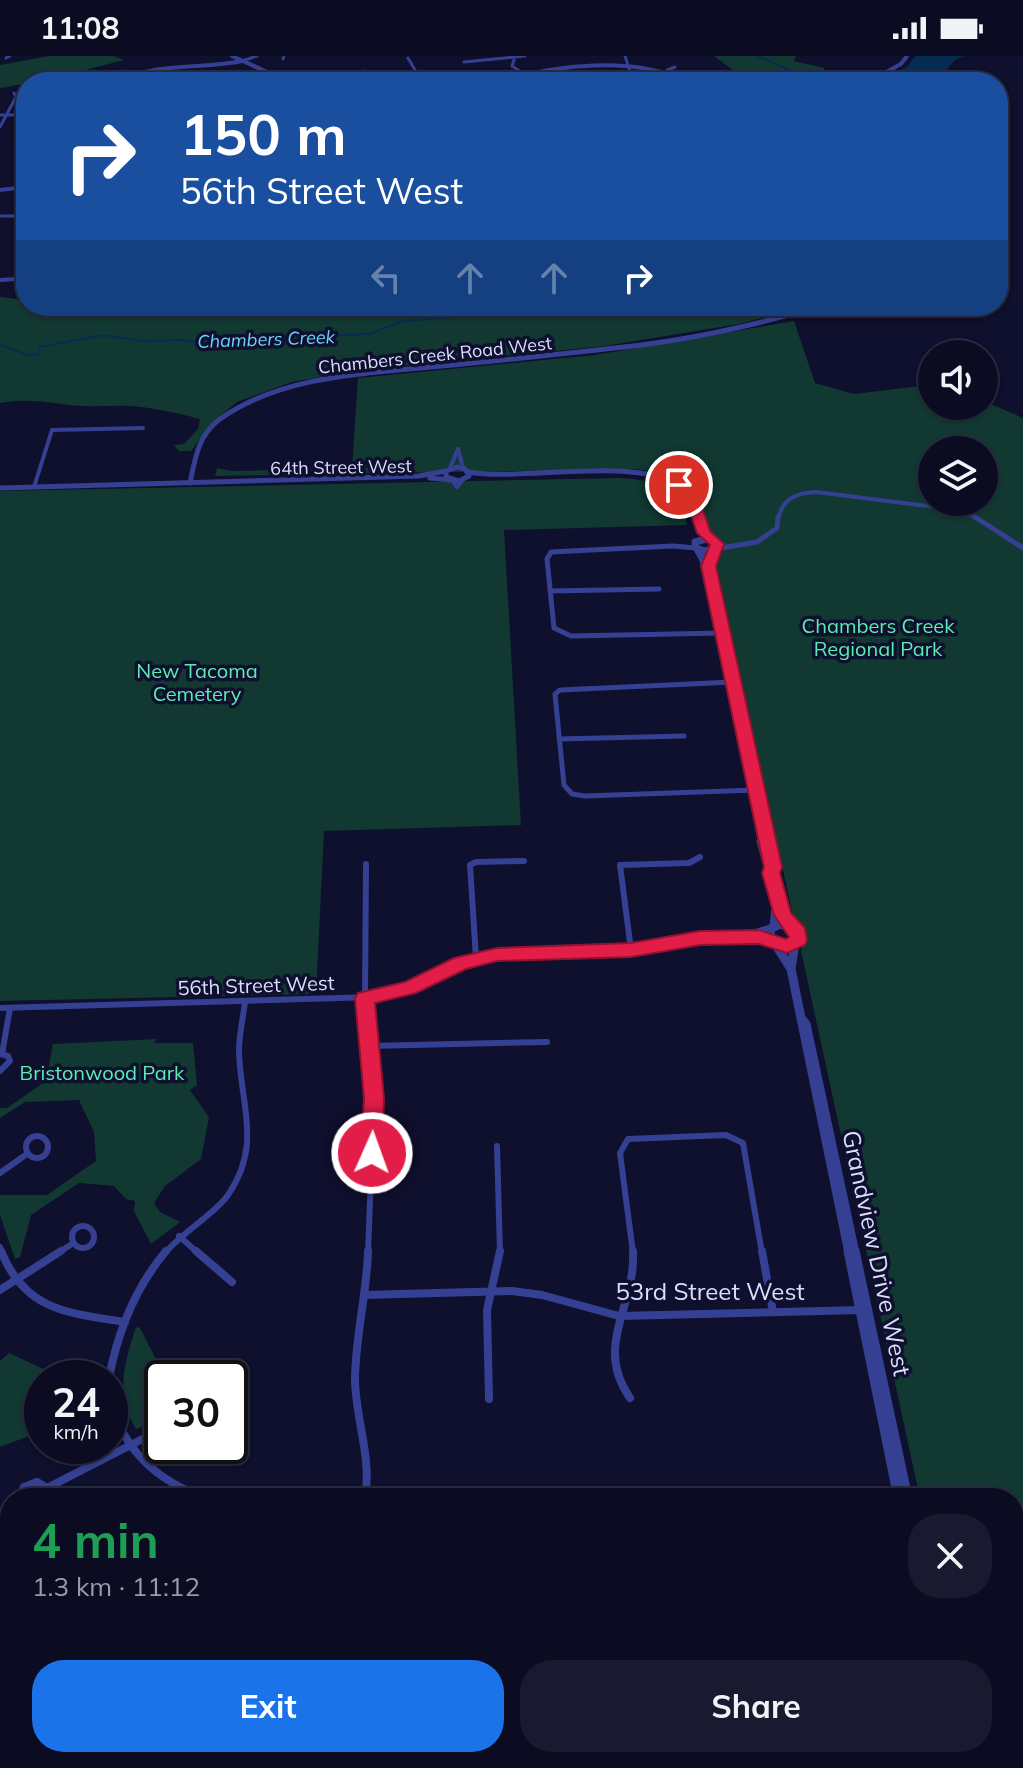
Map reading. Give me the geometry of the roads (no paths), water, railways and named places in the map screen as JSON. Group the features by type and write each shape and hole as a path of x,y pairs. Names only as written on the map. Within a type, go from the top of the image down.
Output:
{"street":[{"path":"232,56 268,72"},
{"path":"138,72 220,66 257,56"},
{"path":"464,62 493,58 514,60 525,56"},
{"path":"625,56 630,72"},
{"path":"886,72 901,64 907,56"},
{"path":"514,60 512,66 521,72"},
{"path":"554,72 628,67 671,72"},
{"path":"667,70 675,67"},
{"path":"0,127 16,97 14,93"},
{"path":"0,115 16,115"},
{"name":"Chambers Creek Road West","path":"190,483 197,446 217,421 249,402 282,390 361,374 600,351 759,324 786,316"},
{"path":"34,487 52,430 143,428"},
{"path":"451,480 444,475 458,449 465,475 619,474 665,480 689,493 696,506 701,528 713,545 708,566 720,633"},
{"name":"64th Street West","path":"190,483 419,476 448,470 465,475"},
{"name":"64th Street West","path":"233,482 451,480 465,475"},
{"path":"665,480 689,499 696,545 703,560 720,633 773,867 771,873 777,898 790,926 798,933 795,943 787,946 772,941 769,932 773,927 777,898"},
{"path":"1,487 190,483"},
{"path":"720,633 577,636 559,633 553,625 547,559 551,552 737,546 771,535 777,528 779,507 787,500 803,493 823,492 959,510 985,521 1023,548"},
{"path":"696,545 713,545"},
{"path":"550,591 659,589"},
{"path":"731,682 560,690 555,694 564,785 572,794 754,790"},
{"path":"559,739 684,736"},
{"path":"631,950 620,865 689,863 700,857"},
{"path":"476,958 470,865 476,862 524,861"},
{"path":"366,864 365,998 374,1098 356,1401 368,1457 366,1488"},
{"path":"773,927 790,926"},
{"name":"56th Street West","path":"0,1008 365,998 409,988 476,958 631,950 680,940 743,936 773,927"},
{"name":"56th Street West","path":"743,936 772,941"},
{"name":"Grandview Drive West","path":"772,941 791,969"},
{"name":"Grandview Drive West","path":"795,943 791,969 801,1018 806,1024 897,1488"},
{"path":"112,1360 142,1281 179,1236 227,1197 245,1163 248,1112 239,1051 245,1002"},
{"path":"0,1071 10,1061 8,1056 1,1054 10,1008"},
{"path":"368,1046 547,1042"},
{"path":"630,1398 617,1383 613,1341 633,1272 620,1153 628,1139 726,1135 738,1139 745,1148 773,1312"},
{"path":"489,1399 487,1310 500,1259 497,1146"},
{"path":"0,1173 27,1154"},
{"path":"179,1236 232,1282"},
{"path":"0,1290 72,1244"},
{"path":"0,1247 14,1282 45,1306 125,1322"},
{"name":"53rd Street West","path":"364,1295 494,1290 542,1295 619,1316 863,1310"},
{"name":"Grandview Drive West","path":"863,1310 905,1488"},
{"path":"56,1488 144,1438"},
{"path":"129,1445 145,1464 165,1480 184,1488"},
{"path":"24,1488 33,1482 41,1482 44,1488"}],"water":[{"path":"915,56 964,56 955,60 947,72 897,72 908,66"}],"waterway":[{"path":"757,56 794,72"},
{"name":"Chambers Creek","path":"0,345 28,355 40,354 39,347 104,335 142,341 182,340 216,344 272,337 296,341 316,336 370,334 402,321 457,316"},
{"name":"Chambers Creek","path":"613,316 623,316"}],"park label":[{"name":"Chambers Creek Regional Park","path":"878,636"},
{"name":"New Tacoma Cemetery","path":"197,682"},
{"name":"Bristonwood Park","path":"102,1072"}]}
